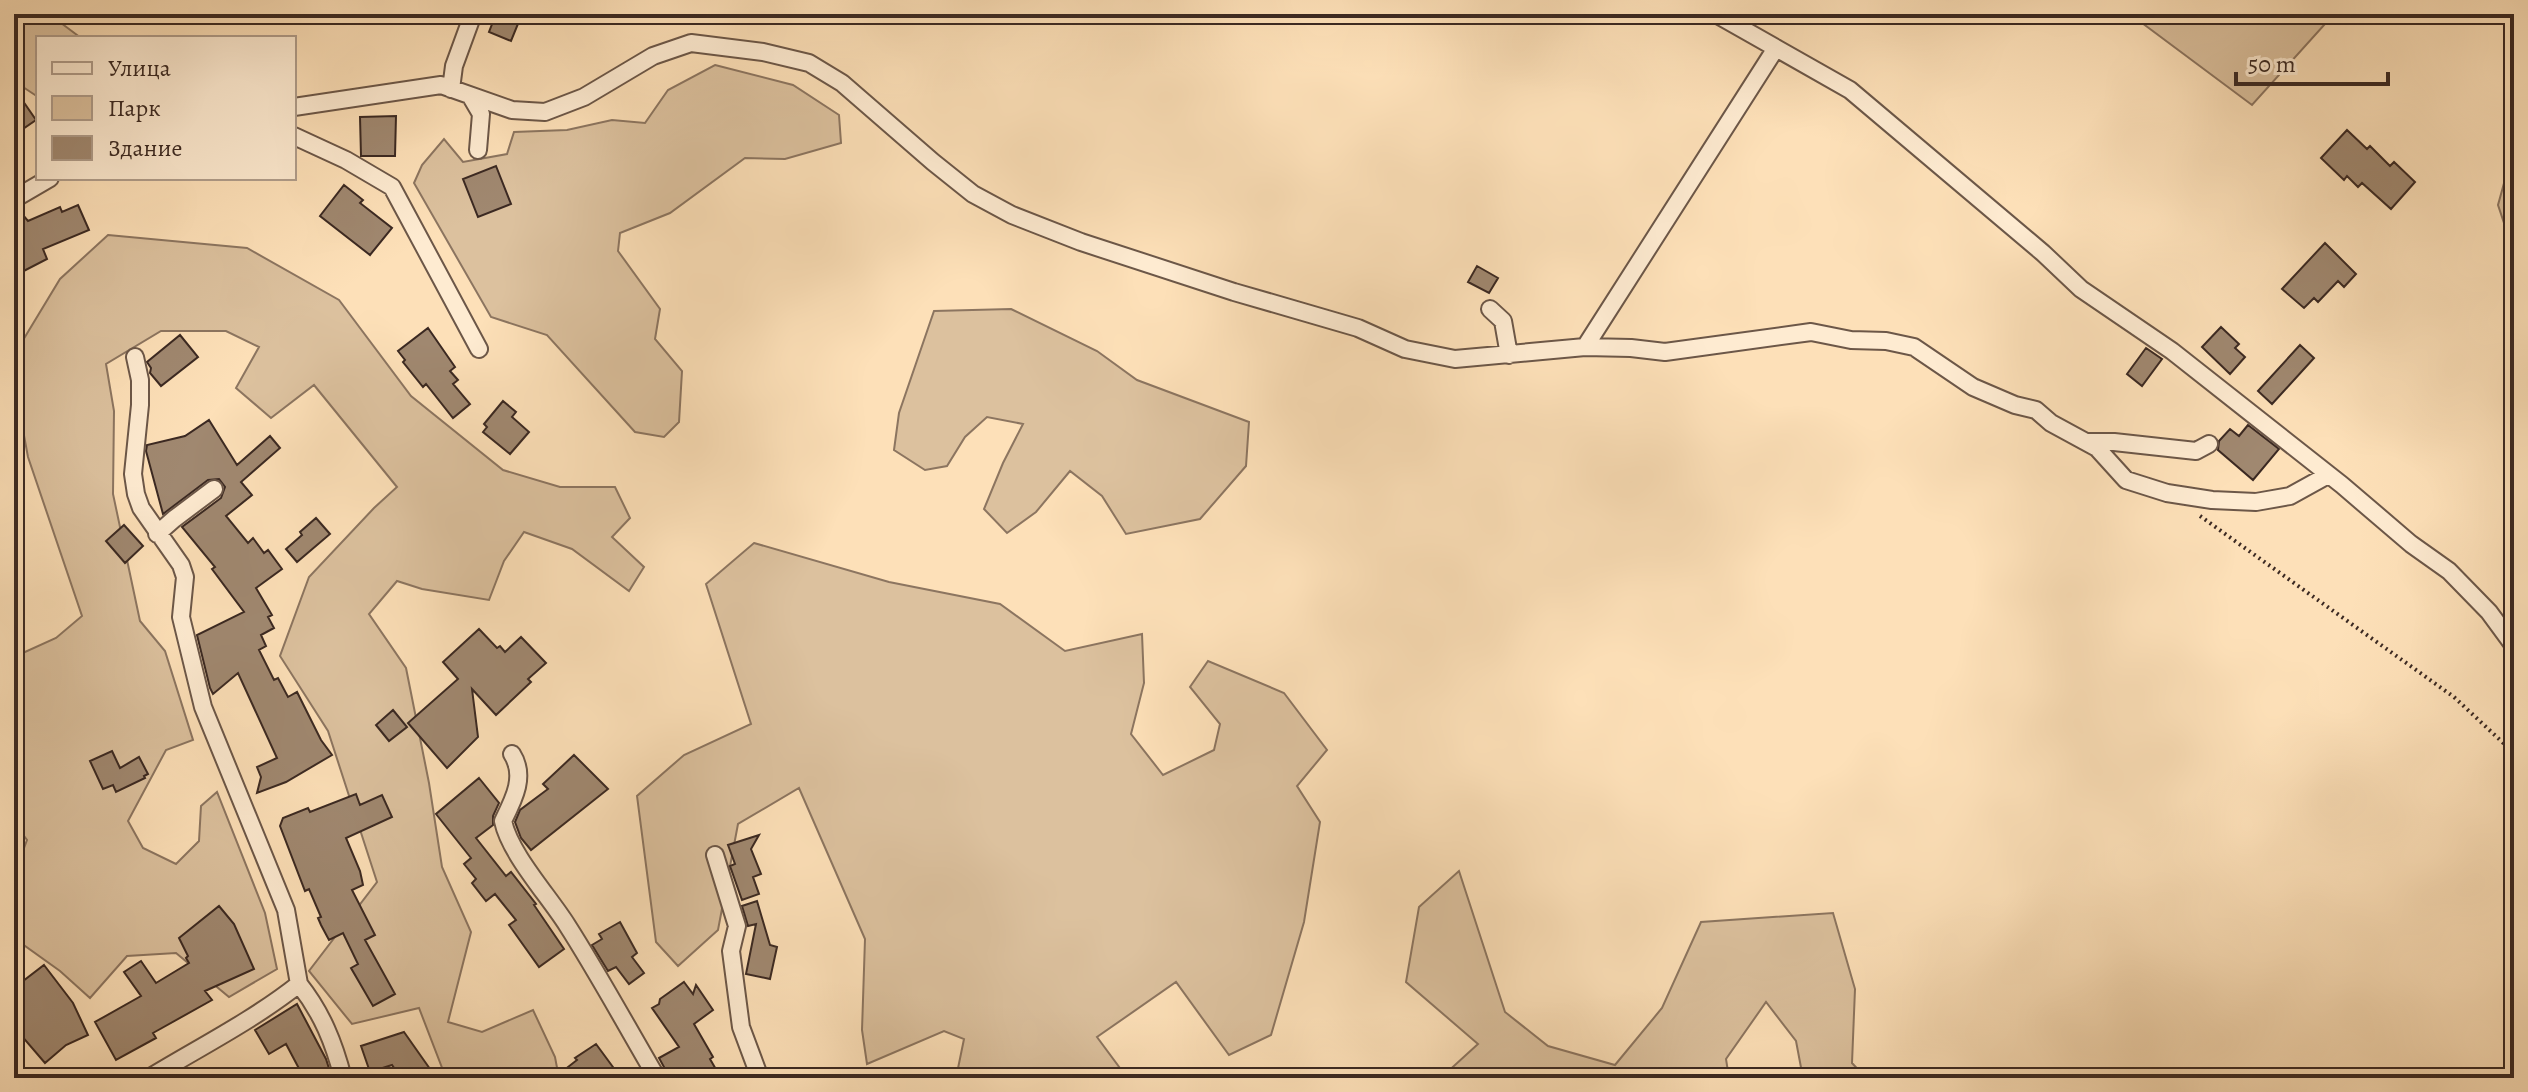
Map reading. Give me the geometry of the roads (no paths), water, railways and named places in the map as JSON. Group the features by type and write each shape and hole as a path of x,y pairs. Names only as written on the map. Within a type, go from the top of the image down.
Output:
{"street":[{"path":"451,89 454,66 473,14"},
{"path":"1716,14 1850,90 2043,253 2081,289 2172,351 2411,544 2449,571 2489,612 2514,646"},
{"path":"296,107 441,85 512,110 545,112 584,97 653,56 691,43 750,50 809,63 842,83 973,194 1012,215 1140,262 1358,328 1405,349 1455,359 1585,347 1665,352 1811,332 1851,340 1886,341 1914,347 1973,387 2015,405 2036,410 2051,423 2097,448 2126,480 2167,493 2212,500 2256,502 2290,496 2328,475"},
{"path":"1585,347 1776,48"},
{"path":"471,97 481,114 478,150"},
{"path":"296,137 346,160 392,187 479,349"},
{"path":"14,199 47,180"},
{"path":"1490,309 1503,321 1509,355"},
{"path":"135,357 140,380 140,405 133,474 141,508 181,565 185,577 181,617 203,707 286,910 299,984 315,1004 334,1045 343,1078"},
{"path":"2087,442 2196,451 2209,444"},
{"path":"157,534 214,489"},
{"path":"512,754 519,776 516,794 503,821 510,841 567,924 657,1078"},
{"path":"715,855 737,926 731,951 741,1027 760,1078"},
{"path":"149,1078 231,1032 299,984"}]}
